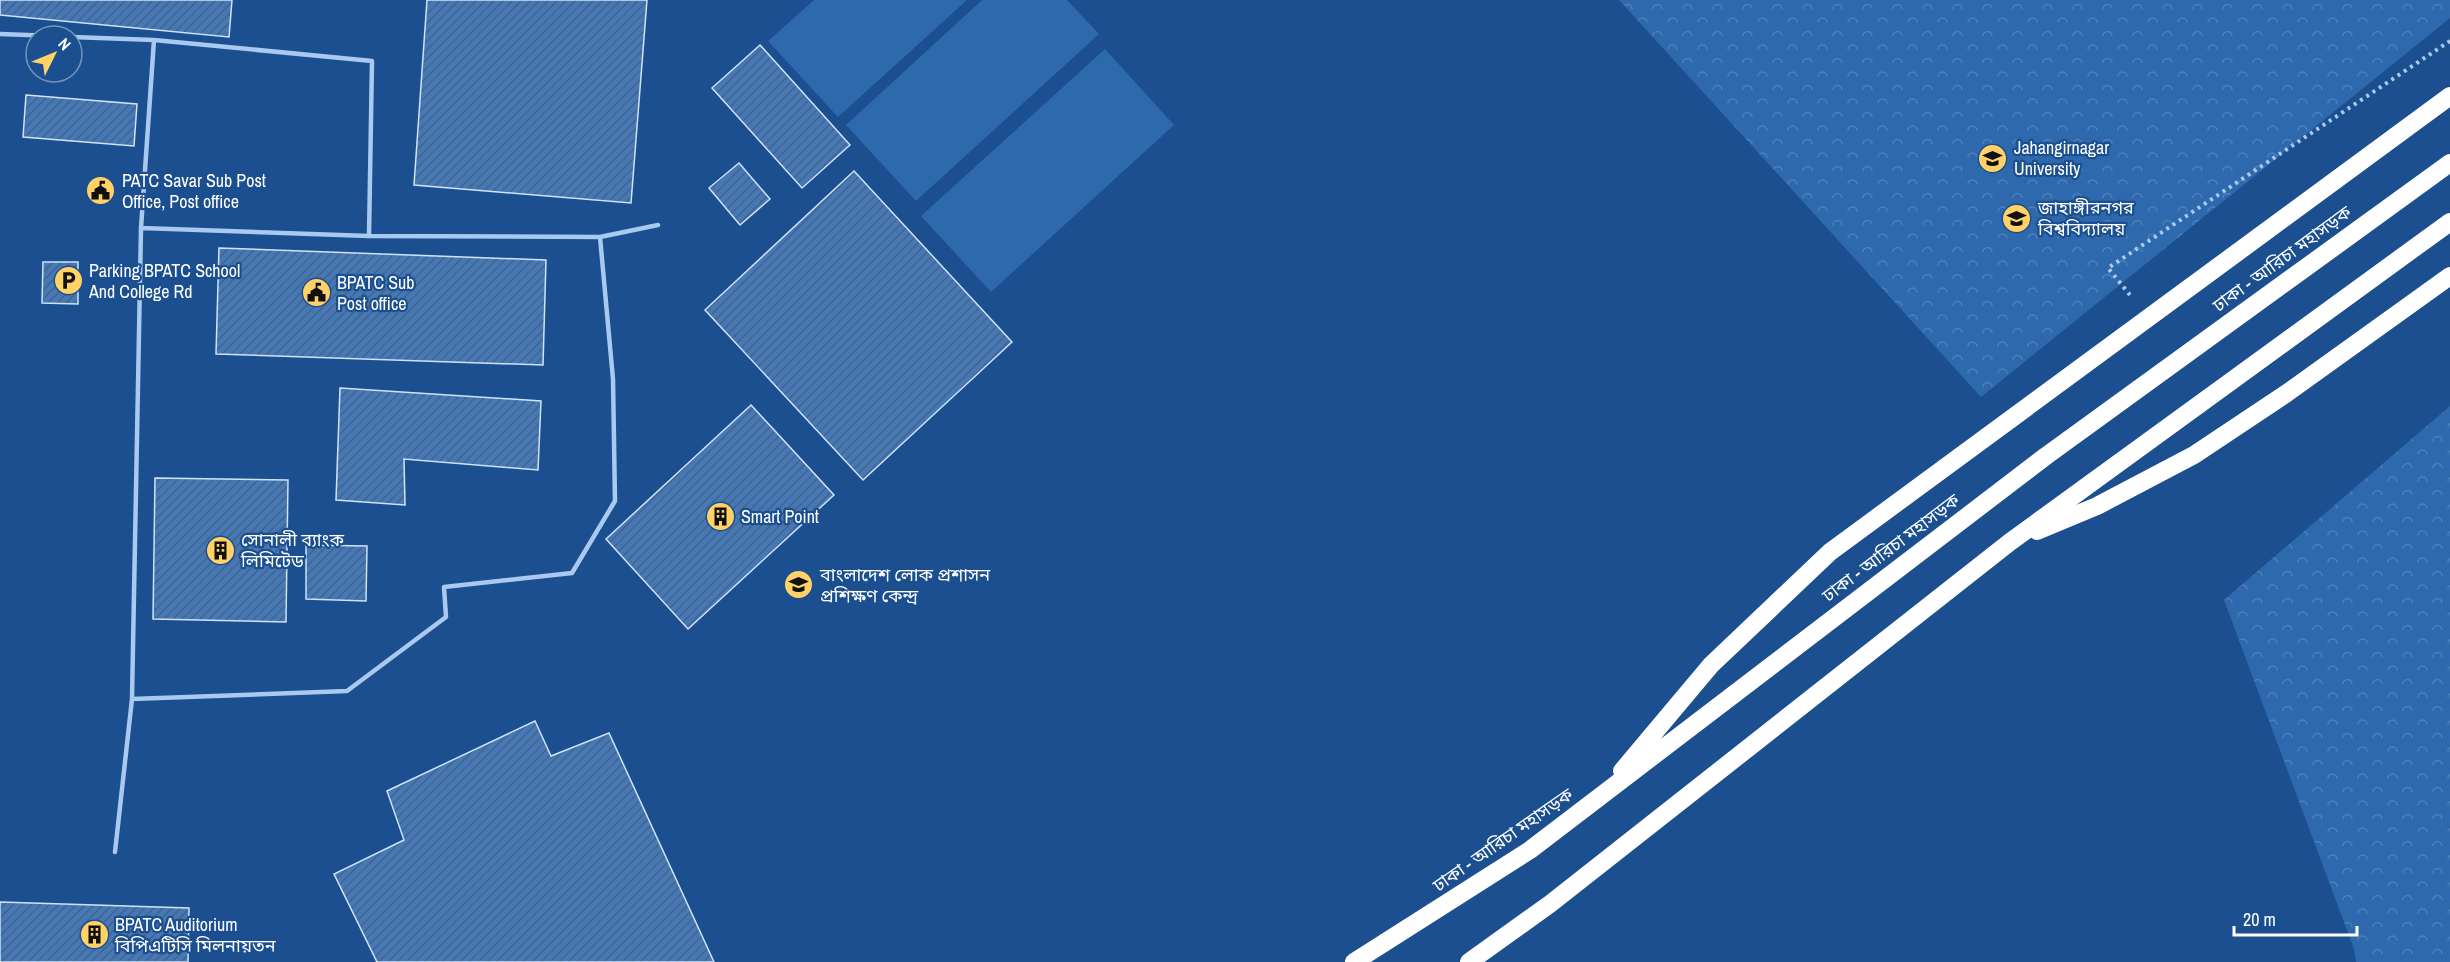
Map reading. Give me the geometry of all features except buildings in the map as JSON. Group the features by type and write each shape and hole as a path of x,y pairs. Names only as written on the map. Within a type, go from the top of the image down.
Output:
{"highway":[{"path":"1597,799 1711,665 1830,552 2450,96"},
{"name":"ঢাকা - আরিচা মহাসড়ক","path":"1354,962 1530,850 2046,456 2450,163"},
{"path":"1469,962 1550,904 2010,542 2450,222"},
{"path":"2010,542 2097,506 2194,455 2288,393 2450,276"}],"lane":[{"path":"0,34 24,35"},
{"path":"84,37 154,40 372,61 369,236"},
{"path":"115,852 132,699 141,228 154,40"},
{"path":"141,228 369,236 600,237 658,225"},
{"path":"132,699 347,691 446,617 444,587 572,573 615,501 613,379 600,237"}],"path":[{"path":"2149,319 2108,268 2450,41"}],"green space":[{"path":"814,0 967,0 838,117 768,41"},
{"path":"982,0 1067,0 1099,34 916,201 846,125"},
{"name":"Jahangirnagar University","path":"1619,0 2450,0 2450,18 1981,397"},
{"path":"1105,49 1174,125 991,292 921,216"},
{"path":"2450,406 2450,962 2356,962 2354,949 2224,600"}],"place":[{"name":"Jahangirnagar University","path":"1993,158"},
{"name":"PATC Savar Sub Post Office, Post office","path":"101,191"},
{"name":"জাহাঙ্গীরনগর বিশ্ববিদ্যালয়","path":"2017,218"},
{"name":"Parking BPATC School And College Rd","path":"68,281"},
{"name":"BPATC Sub Post office","path":"316,293"},
{"name":"Smart Point","path":"720,517"},
{"name":"সোনালী ব্যাংক লিমিটেড","path":"220,550"},
{"name":"বাংলাদেশ লোক প্রশাসন প্রশিক্ষণ কেন্দ্র","path":"799,585"},
{"name":"BPATC Auditorium বিপিএটিসি মিলনায়তন","path":"94,935"}]}
